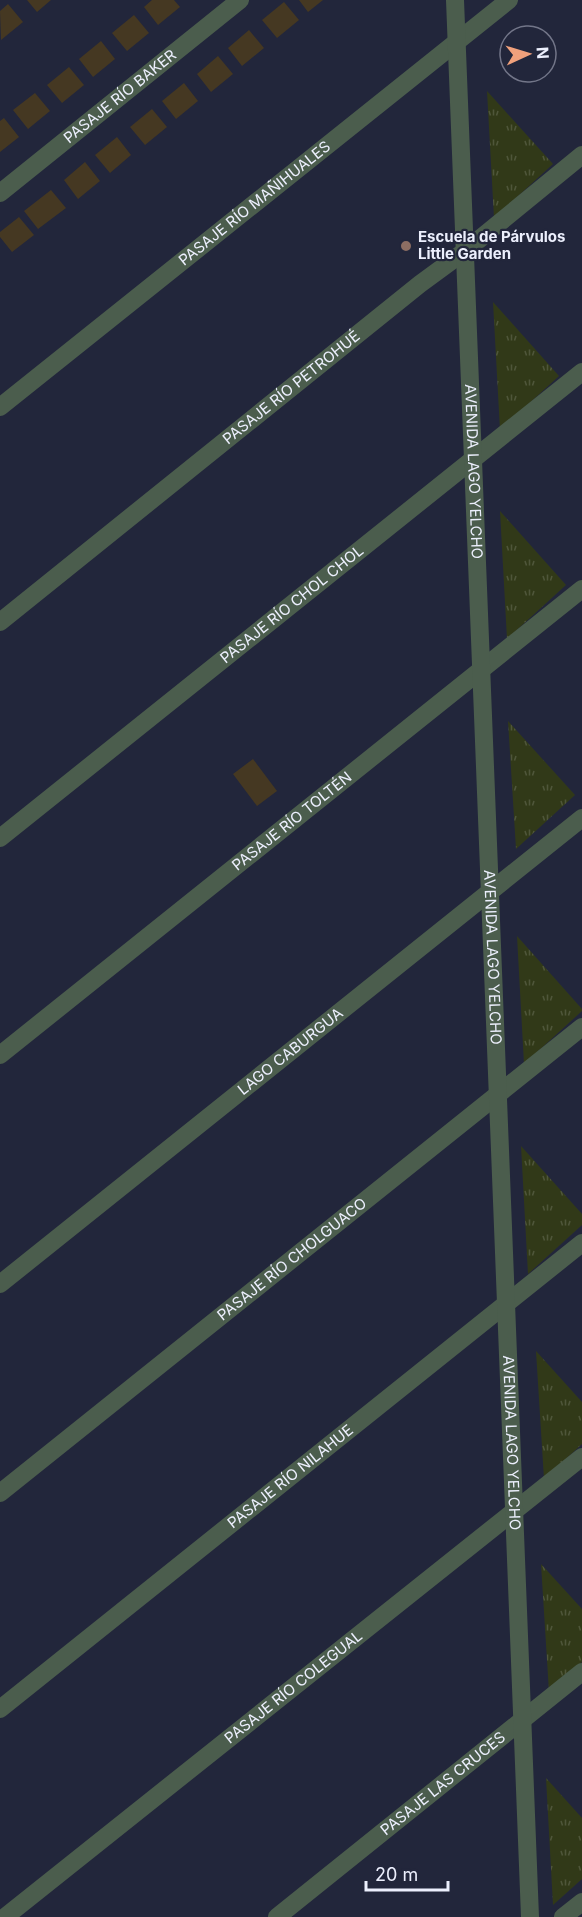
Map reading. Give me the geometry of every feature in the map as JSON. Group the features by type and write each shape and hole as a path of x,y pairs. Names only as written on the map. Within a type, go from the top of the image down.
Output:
{"street":[{"name":"PASAJE RÍO BAKER","path":"0,193 240,0"},
{"name":"AVENIDA LAGO YELCHO","path":"455,0 530,1917"},
{"name":"PASAJE RÍO MAÑIHUALES","path":"0,407 509,0"},
{"name":"PASAJE RÍO PETROHUÉ","path":"0,622 582,155"},
{"name":"PASAJE RÍO CHOL CHOL","path":"0,838 582,372"},
{"name":"PASAJE RÍO TOLTÉN","path":"0,1055 582,589"},
{"name":"LAGO CABURGUA","path":"0,1284 582,818"},
{"name":"PASAJE RÍO CHOLGUACO","path":"0,1493 582,1027"},
{"name":"PASAJE RÍO NILAHUE","path":"0,1709 582,1243"},
{"name":"PASAJE RÍO COLEGUAL","path":"5,1917 582,1457"},
{"name":"PASAJE LAS CRUCES","path":"277,1917 582,1672"},
{"path":"563,1917 582,1902"}],"green space":[{"path":"487,91 553,164 494,218"},
{"path":"493,302 559,376 500,430"},
{"path":"500,511 566,585 507,639"},
{"path":"508,721 575,795 516,849"},
{"path":"517,936 582,1009 524,1064"},
{"path":"521,1146 582,1214 582,1225 528,1274"},
{"path":"536,1351 582,1402 582,1444 544,1479"},
{"path":"541,1564 582,1609 582,1662 549,1692"},
{"path":"546,1778 582,1818 582,1879 553,1905"}],"building":[{"path":"27,0 51,0 37,12"},
{"path":"152,0 174,0 180,7 158,25 144,7"},
{"path":"299,0 323,0 308,12"},
{"path":"284,2 299,20 277,38 262,20"},
{"path":"8,4 23,22 1,40 0,11"},
{"path":"134,15 149,33 127,51 112,33"},
{"path":"249,30 264,48 242,66 228,48"},
{"path":"101,41 115,59 93,77 79,59"},
{"path":"218,56 233,74 211,92 197,74"},
{"path":"69,67 84,85 62,103 47,85"},
{"path":"184,83 198,101 176,119 162,101"},
{"path":"35,93 50,111 28,129 13,110"},
{"path":"152,109 167,127 145,145 130,127"},
{"path":"4,118 19,137 0,152 0,121"},
{"path":"117,137 131,155 110,173 95,155"},
{"path":"85,162 100,181 78,199 64,180"},
{"path":"51,190 66,208 38,229 24,211"},
{"path":"19,217 34,235 12,252 0,237 0,232"},
{"path":"253,759 277,791 257,806 233,774"}],"place":[{"name":"Escuela de Párvulos Little Garden","path":"406,246"}]}
